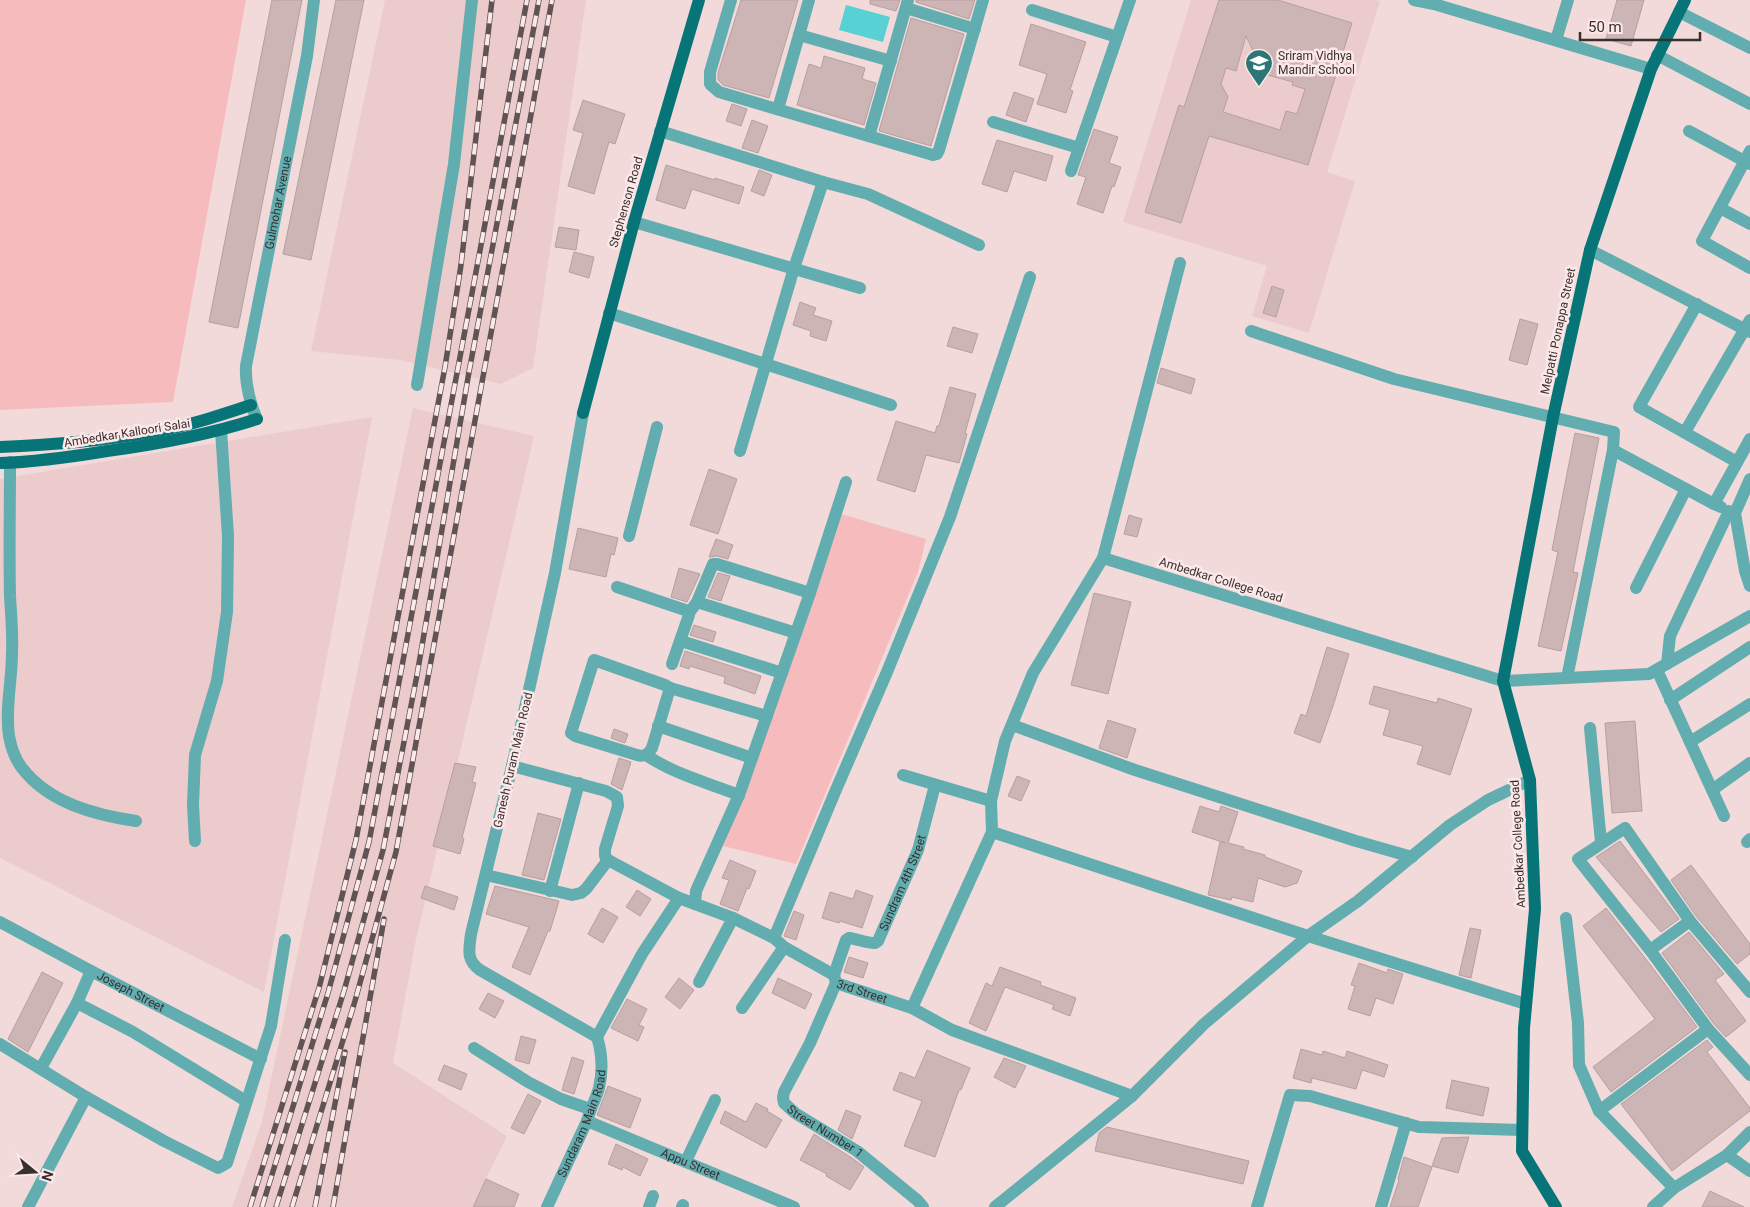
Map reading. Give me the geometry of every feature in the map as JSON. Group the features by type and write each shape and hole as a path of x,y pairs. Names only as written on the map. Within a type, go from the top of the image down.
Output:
{"main road":[{"name":"Stephenson Road","path":"583,413 634,222 699,0"},
{"name":"Melpatti Ponappa Street","path":"1503,681 1553,417 1590,250 1651,69 1682,6"},
{"name":"Ambedkar Kalloori Salai","path":"0,448 65,444 153,432 251,406"},
{"name":"Ambedkar Kalloori Salai","path":"5,463 63,458 156,444 221,430 256,419"},
{"name":"Ambedkar College Road","path":"1503,681 1530,780 1535,909 1524,1028 1522,1151 1556,1207"}],"street":[{"name":"Gulmohar Avenue","path":"256,419 251,406 246,374 248,353 307,56 314,0"},
{"path":"417,385 454,164 472,0"},
{"path":"731,0 710,72 710,84 719,92 933,155 937,154 983,0"},
{"path":"778,109 809,0"},
{"path":"1071,171 1130,0"},
{"path":"1414,0 1434,2 1651,69"},
{"path":"1556,40 1568,0"},
{"path":"869,136 907,4 975,29"},
{"path":"1682,6 1750,48"},
{"path":"1032,10 1118,37"},
{"path":"799,34 891,61"},
{"path":"1657,55 1750,104"},
{"path":"993,122 1079,148"},
{"path":"1689,130 1748,159 1702,241 1750,268"},
{"path":"660,131 822,182 868,194 979,245"},
{"path":"740,451 794,268 822,182"},
{"path":"1720,208 1750,224"},
{"path":"634,222 860,288"},
{"path":"1590,250 1697,304 1748,327 1685,432"},
{"path":"912,1008 992,832 991,801 1005,741 1033,673 1103,558 1180,263"},
{"path":"774,938 834,792 887,672 950,517 1030,277"},
{"path":"1697,304 1639,406 1737,462"},
{"path":"609,313 891,405"},
{"path":"1251,331 1394,379 1614,432 1613,450 1567,678"},
{"name":"Ganesh Puram Main Road","path":"583,413 555,573 471,940 470,956 472,964 480,970 597,1037"},
{"path":"629,536 657,427"},
{"path":"195,841 193,805 194,755 217,682 227,612 228,536 221,430"},
{"path":"1714,504 1750,439"},
{"path":"1613,450 1732,512 1744,534 1745,571 1750,586"},
{"path":"5,463 12,653 9,735 12,750 21,767 36,782 60,798 83,810 112,818 136,821"},
{"path":"1724,816 1670,700 1662,667 1670,636 1750,479"},
{"path":"695,904 696,891 740,795 810,593 846,482"},
{"path":"1636,588 1686,489"},
{"name":"Ambedkar College Road","path":"1103,558 1503,681"},
{"path":"672,664 689,613 697,602 713,564 810,593"},
{"path":"617,587 686,610 689,613"},
{"path":"697,602 796,633"},
{"path":"1503,681 1649,674 1750,616"},
{"path":"681,641 782,673"},
{"path":"1670,700 1750,647"},
{"path":"740,795 688,776 646,755 637,755 575,736 572,733 594,660 670,688 767,716"},
{"path":"646,755 652,748 670,688"},
{"path":"1690,742 1750,704"},
{"path":"1012,725 1135,770 1356,841 1412,857"},
{"path":"658,726 752,758"},
{"path":"1590,728 1601,842"},
{"path":"1712,790 1750,763"},
{"path":"486,875 572,895 581,893 608,860 605,856 605,849 618,806 617,797 606,790 512,766"},
{"path":"902,775 991,801"},
{"path":"994,1207 1132,1096 1204,1024 1308,936 1358,902 1450,825 1488,800 1530,780"},
{"path":"550,890 578,783"},
{"name":"Sundram 4th Street","path":"835,979 846,940 853,938 875,944 878,941 918,850 935,784"},
{"path":"1750,992 1690,921 1625,828 1601,842 1578,859 1650,950 1708,1029 1750,1075"},
{"path":"992,832 1308,936 1526,1004"},
{"name":"3rd Street","path":"608,860 680,898 733,918 774,938 784,947 835,979 912,1008 952,1030 1132,1096"},
{"path":"597,1037 642,954 680,898"},
{"path":"699,982 733,918"},
{"path":"1566,918 1578,1024 1579,1065 1599,1111 1674,1188"},
{"path":"1650,950 1690,921"},
{"name":"Joseph Street","path":"0,922 91,971 262,1058"},
{"path":"0,1044 86,1097 164,1141 218,1168 227,1163 246,1101 262,1058 270,1026 285,940"},
{"path":"742,1008 784,947"},
{"path":"41,1068 77,1003 91,971"},
{"name":"Street Number 1","path":"835,979 810,1043 784,1092 784,1103 795,1113 857,1151 923,1207"},
{"path":"77,1003 134,1032 246,1101"},
{"path":"1599,1111 1708,1029"},
{"name":"Sundaram Main Road","path":"552,1206 599,1089 601,1050 597,1037"},
{"name":"Appu Street","path":"474,1048 528,1082 588,1115 686,1161 794,1207"},
{"path":"1257,1207 1290,1095 1310,1096 1419,1127 1522,1130"},
{"path":"28,1207 86,1097"},
{"path":"686,1161 715,1100"},
{"path":"1381,1207 1406,1123"},
{"path":"1653,1207 1674,1188 1727,1155 1750,1132"},
{"path":"1727,1155 1750,1171"}],"shaded area":[{"path":"0,0 246,0 173,402 0,410"},
{"path":"385,0 586,0 533,368 501,384 400,360 311,351"},
{"name":"Sriram Vidhya Mandir School","path":"1191,0 1380,1 1327,172 1355,181 1309,333 1252,316 1267,266 1123,222"},
{"path":"413,408 534,436 415,944 393,1063 507,1136 472,1207 232,1207 262,1122"},
{"path":"372,417 264,992 0,858 0,479"},
{"path":"841,514 926,539 918,572 796,864 723,846"}],"water":[{"path":"846,5 890,17 883,42 839,30"}],"building":[{"path":"272,0 302,0 238,328 209,322"},
{"path":"336,0 364,0 311,260 283,254"},
{"path":"741,0 798,0 769,98 723,85 718,80 718,73"},
{"path":"870,0 900,0 896,11 870,4"},
{"path":"916,0 975,0 969,19 916,2"},
{"path":"1219,0 1278,0 1352,23 1308,165 1209,136 1181,223 1145,212 1179,105 1184,107","holes":["1246,36 1264,74 1293,82 1292,85 1305,89 1297,114 1286,111 1280,130 1223,112 1228,97 1221,84 1226,68 1236,71"]},
{"path":"1617,0 1644,0 1631,46 1606,39"},
{"path":"911,18 964,34 931,146 879,131"},
{"path":"1031,24 1086,42 1070,90 1073,91 1066,113 1037,104 1047,74 1019,65"},
{"path":"824,56 865,68 862,79 876,83 864,125 797,105 809,64 821,68"},
{"path":"1014,92 1034,99 1026,122 1006,115"},
{"path":"583,100 625,114 615,144 609,142 594,194 568,186 583,133 573,130"},
{"path":"732,104 747,109 741,126 726,121"},
{"path":"752,120 768,126 758,153 742,148"},
{"path":"1094,129 1118,137 1109,163 1121,167 1103,213 1077,204 1086,177 1078,175"},
{"path":"997,140 1053,156 1046,181 1014,171 1007,192 982,184"},
{"path":"666,165 744,187 739,204 692,189 685,209 656,200"},
{"path":"759,170 772,175 764,196 751,191"},
{"path":"559,227 579,230 576,250 555,247"},
{"path":"574,252 594,257 589,278 569,272"},
{"path":"1272,286 1284,290 1276,317 1263,313"},
{"path":"800,302 816,308 813,315 832,321 826,341 810,336 811,331 793,325"},
{"path":"1520,319 1538,324 1527,365 1509,360"},
{"path":"953,327 978,334 972,353 947,346"},
{"path":"1161,368 1195,379 1191,394 1157,383"},
{"path":"950,387 976,394 959,463 926,455 915,492 877,480 896,421 935,433 937,426 939,426"},
{"path":"1575,433 1599,438 1573,572 1578,573 1561,651 1538,646 1558,552 1552,550"},
{"path":"709,469 737,479 718,534 690,525"},
{"path":"1129,515 1142,519 1137,537 1124,534"},
{"path":"578,528 618,538 614,555 611,554 606,577 569,569"},
{"path":"716,539 733,545 728,559 717,556 709,557"},
{"path":"679,568 700,574 687,602 671,597"},
{"path":"718,573 730,576 721,601 708,597"},
{"path":"1094,593 1131,602 1108,694 1071,685"},
{"path":"694,625 716,632 713,642 690,635"},
{"path":"1327,647 1349,654 1320,743 1294,733 1301,714 1306,716"},
{"path":"685,651 761,676 755,694 724,683 725,677 690,666 689,669 680,666"},
{"path":"1374,686 1437,703 1438,698 1472,709 1450,775 1417,764 1423,746 1383,735 1390,710 1369,704"},
{"path":"1108,720 1136,729 1127,758 1099,748"},
{"path":"1635,721 1642,811 1612,813 1605,723"},
{"path":"614,729 628,734 625,743 611,738"},
{"path":"619,758 631,762 622,790 611,784"},
{"path":"455,763 476,767 472,782 476,783 462,838 464,839 460,854 433,846"},
{"path":"1017,776 1030,781 1021,801 1008,796"},
{"path":"1200,806 1219,812 1221,806 1238,812 1228,843 1244,847 1243,849 1265,855 1265,857 1302,871 1297,883 1285,887 1258,878 1253,902 1232,897 1231,900 1208,895 1220,842 1225,843 1192,832"},
{"path":"538,813 561,819 544,880 522,875"},
{"path":"1620,841 1679,919 1661,932 1596,857"},
{"path":"730,860 756,871 738,911 720,904 729,880 722,878"},
{"path":"1691,865 1750,944 1750,954 1737,964 1696,916 1671,880"},
{"path":"425,886 458,897 454,910 421,898"},
{"path":"495,886 559,901 550,931 548,931 530,975 512,967 529,927 486,914"},
{"path":"637,890 651,899 640,916 626,907"},
{"path":"856,890 873,896 862,928 822,918 830,892 853,899"},
{"path":"602,908 618,917 603,943 588,934"},
{"path":"1606,908 1697,1027 1611,1092 1593,1067 1655,1019 1583,926"},
{"path":"794,911 804,915 796,940 784,936"},
{"path":"1470,928 1481,930 1471,978 1459,975"},
{"path":"1689,932 1724,974 1715,980 1746,1021 1726,1037 1714,1024 1662,953"},
{"path":"849,957 868,963 863,978 844,972"},
{"path":"1359,963 1387,973 1388,969 1403,974 1393,1004 1376,998 1370,1016 1348,1009 1355,986 1351,985"},
{"path":"1000,967 1041,982 1040,985 1076,998 1070,1016 1052,1009 1054,1005 1005,987 986,1031 969,1023 986,983 992,986"},
{"path":"42,972 63,983 28,1052 8,1039"},
{"path":"679,978 694,990 680,1009 665,997"},
{"path":"778,978 812,994 805,1009 772,993"},
{"path":"488,993 504,1001 495,1018 479,1009"},
{"path":"627,999 647,1009 639,1025 644,1027 638,1041 611,1028"},
{"path":"521,1036 536,1040 529,1064 515,1060"},
{"path":"1707,1040 1713,1047 1707,1052 1750,1108 1750,1111 1672,1171 1621,1104"},
{"path":"1301,1049 1322,1055 1323,1051 1345,1058 1347,1051 1388,1065 1384,1077 1362,1070 1356,1089 1312,1078 1311,1083 1293,1078"},
{"path":"927,1050 970,1068 961,1090 959,1090 935,1157 904,1146 922,1101 893,1090 900,1072 915,1078"},
{"path":"572,1057 584,1061 574,1094 562,1090"},
{"path":"1004,1058 1026,1066 1015,1088 994,1077"},
{"path":"444,1065 467,1074 461,1090 438,1080"},
{"path":"1452,1080 1489,1088 1483,1116 1446,1108"},
{"path":"608,1086 641,1099 630,1128 597,1115"},
{"path":"528,1094 541,1101 524,1134 511,1128"},
{"path":"756,1103 768,1109 767,1111 782,1120 766,1148 720,1123 725,1111 746,1122"},
{"path":"846,1110 861,1116 852,1139 838,1130"},
{"path":"1107,1127 1249,1161 1243,1184 1095,1151 1099,1133"},
{"path":"814,1134 864,1167 850,1190 826,1176 827,1174 800,1160"},
{"path":"1469,1137 1458,1173 1432,1166 1442,1138"},
{"path":"616,1144 648,1159 640,1176 623,1167 622,1170 608,1164"},
{"path":"1404,1157 1432,1167 1418,1207 1390,1207 1399,1180"},
{"path":"486,1179 519,1194 514,1207 473,1207"},
{"path":"1710,1191 1744,1207 1702,1207"}],"railway":[{"path":"250,1207 319,988 356,840 445,367 461,265 492,0"},
{"path":"262,1207 328,993 369,842 527,0"},
{"path":"276,1207 344,991 383,850 417,675 469,372 539,0"},
{"path":"292,1207 355,1001 396,852 552,0"},
{"path":"333,1207 384,919"},
{"path":"315,1207 345,1052"}],"place":[{"name":"Sriram Vidhya Mandir School","path":"1259,87"}]}
